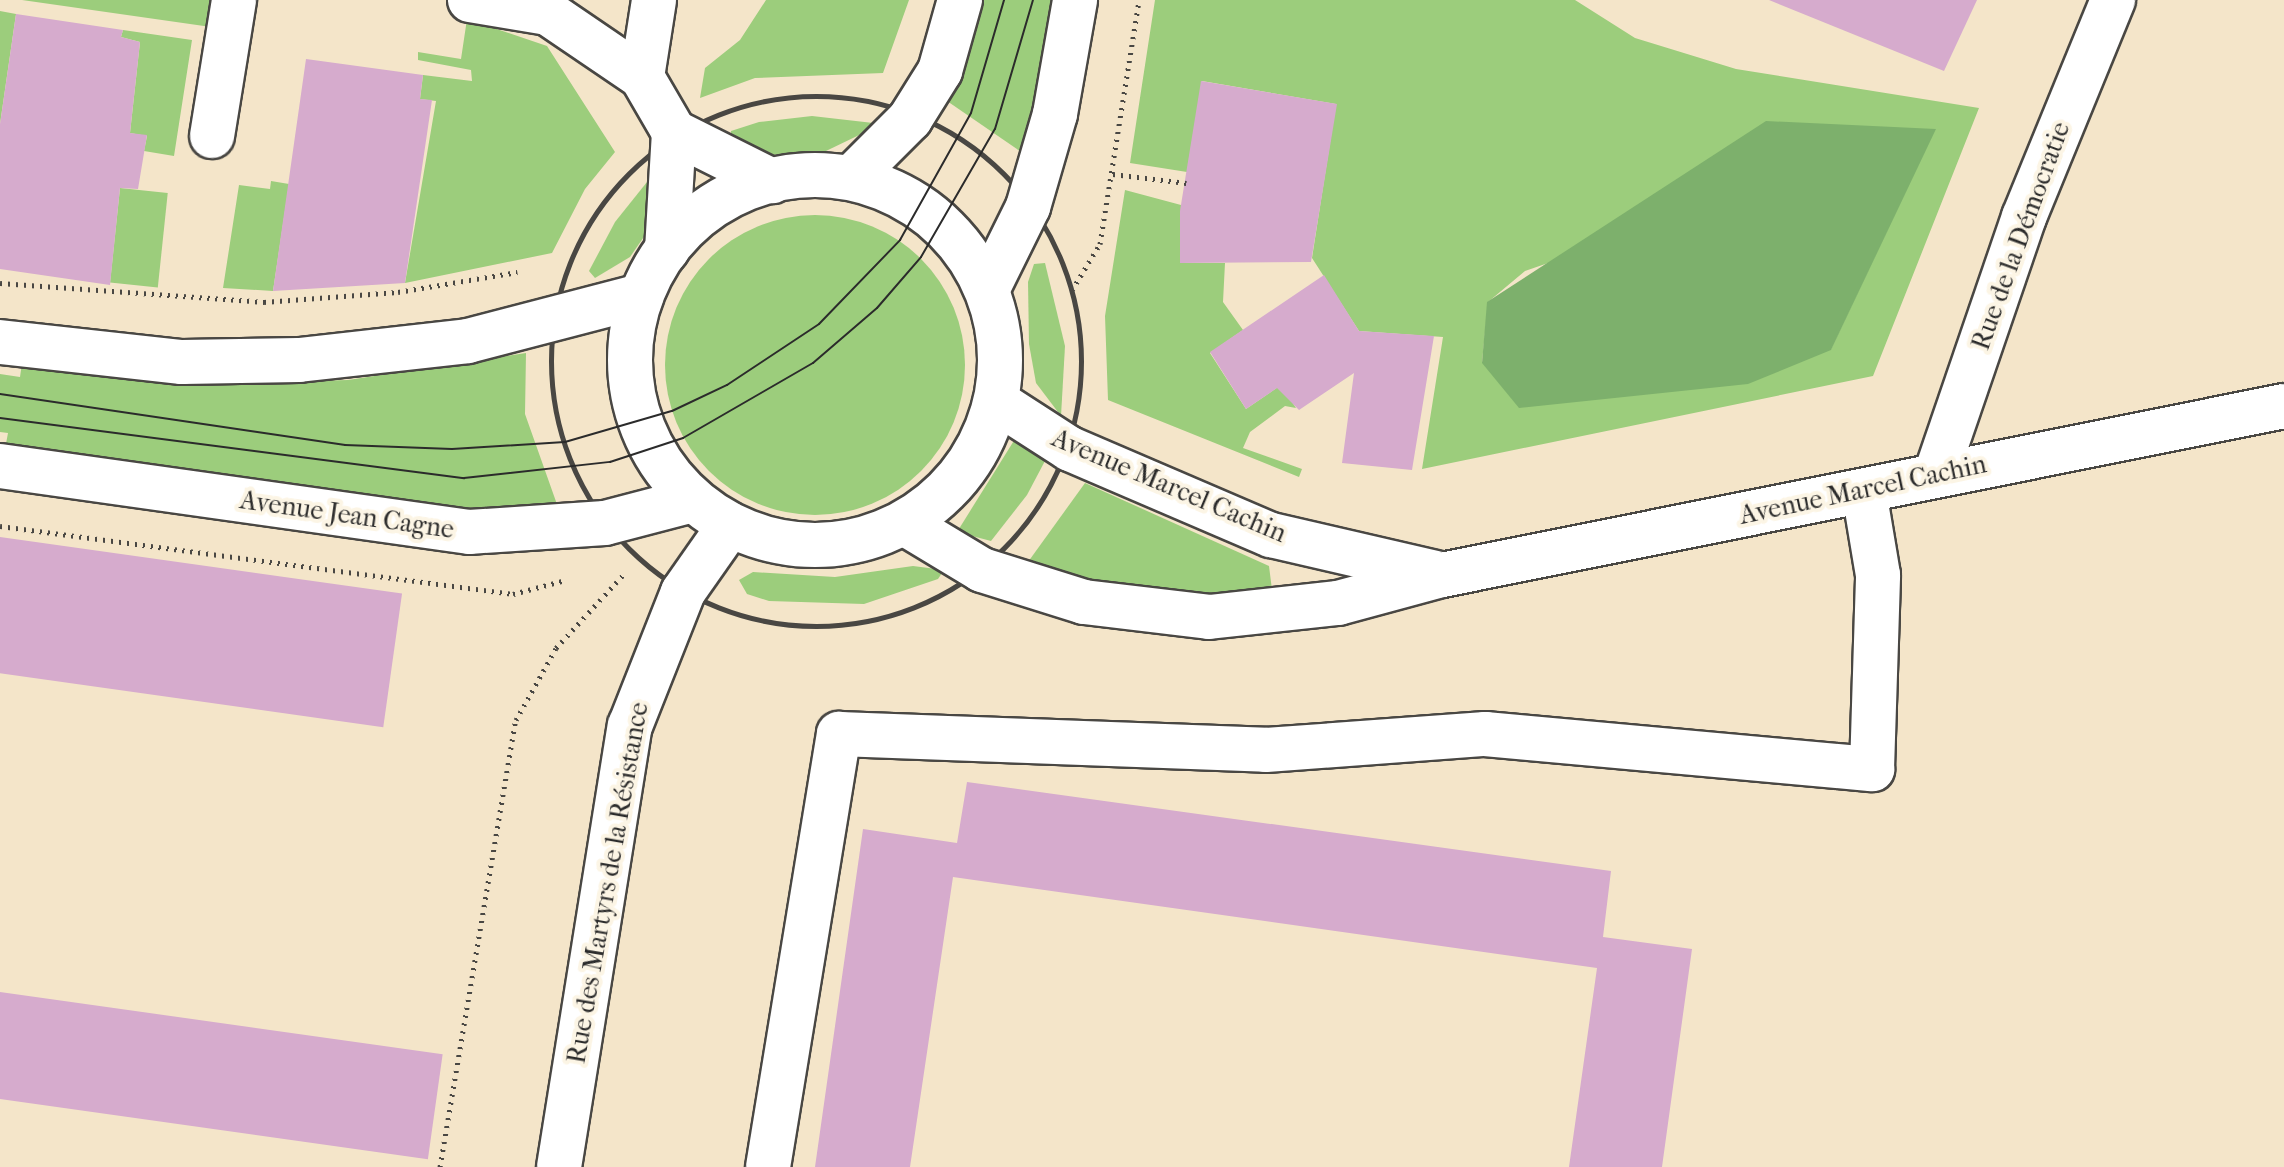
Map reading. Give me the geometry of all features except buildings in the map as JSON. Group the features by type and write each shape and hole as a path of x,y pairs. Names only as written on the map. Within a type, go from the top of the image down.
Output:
{"street":[{"path":"212,136 234,0"},
{"path":"470,0 548,13 642,77 674,132 772,181"},
{"path":"642,77 654,0"},
{"path":"853,176 910,119 940,71 960,0"},
{"path":"987,290 1028,207 1055,114 1075,0"},
{"name":"Rue de la Démocratie","path":"1936,474 2024,217 2113,0"},
{"path":"667,250 674,132"},
{"path":"853,176 932,217 987,290 1000,345 997,402 963,472 904,523 818,546 773,541 730,525 693,500 663,464 636,411 630,339 641,296 667,250 705,212 772,181 853,176"},
{"path":"0,342 182,362 299,360 468,341 641,296"},
{"name":"Avenue Marcel Cachin","path":"997,402 1070,449 1271,535 1442,575"},
{"name":"Avenue Marcel Cachin","path":"904,523 982,570 1084,602 1209,617 1338,603 1442,575 2284,406"},
{"name":"Avenue Jean Cagne","path":"0,466 469,532 605,523 693,500"},
{"path":"768,1167 839,734 1266,750 1485,734 1872,769 1878,575 1864,491"},
{"name":"Rue des Martyrs de la Résistance","path":"559,1167 630,726 683,592 730,525"}],"path":[{"path":"1072,290 1100,244 1139,0"},
{"path":"791,94 887,98 910,119 968,150 1028,207 1072,290 1082,383 1070,449 1039,509 982,570 917,607 850,623 788,622 683,592 636,560 605,523 560,421 553,388 569,263 612,185 674,132 719,110 791,94"},
{"path":"1113,174 1186,183"},
{"path":"553,265 569,263"},
{"path":"0,283 264,302 398,292 522,271"},
{"path":"440,1167 516,720 556,648 636,560"}],"green space":[{"path":"22,0 215,0 211,27"},
{"path":"766,0 909,0 883,73 755,78 700,98 705,68 740,40"},
{"path":"977,0 1056,0 1024,154 947,101"},
{"path":"1155,0 1575,0 1635,38 1736,69 1979,108 1873,376 1422,469 1443,337 1359,331 1312,258 1336,104 1202,81 1187,172 1130,163","holes":["1935,129 1831,349 1482,362 1488,302 1525,271"]},
{"path":"0,11 16,14 0,124"},
{"path":"467,19 547,46 615,152 585,189 552,253 405,283 436,101 420,99 423,75 472,81 471,70 418,60 418,52 461,59"},
{"path":"123,30 192,40 174,156 144,151 147,136 130,133 140,42 121,37"},
{"path":"812,116 882,124 826,151 772,155 731,139 731,131 759,122"},
{"path":"1766,121 1936,129 1831,350 1748,384 1519,408 1482,363 1487,302"},
{"path":"651,177 650,228 630,257 595,278 589,271 615,222"},
{"path":"271,181 289,184 273,291 223,288 239,185 270,189"},
{"path":"120,188 168,193 158,287 110,282"},
{"path":"1125,190 1181,205 1180,263 1225,263 1223,302 1243,330 1210,353 1246,409 1281,385 1296,408 1285,406 1250,432 1243,448 1302,469 1299,477 1108,400 1105,316"},
{"path":"815,215 844,218 872,227 898,240 921,259 940,282 953,308 962,336 965,365 962,394 953,422 940,448 921,471 898,490 872,503 844,512 815,515 786,512 758,503 732,490 709,471 690,448 677,422 668,394 665,365 668,336 677,308 690,282 709,259 732,240 758,227 786,218"},
{"path":"1045,263 1065,346 1061,416 1036,383 1029,344 1028,282 1034,264"},
{"path":"526,353 525,414 559,510 513,519 5,449 8,433 0,432 0,374 20,377 22,363 234,383 348,380"},
{"path":"1015,439 1046,459 1027,495 991,541 957,532"},
{"path":"1085,483 1269,566 1272,590 1245,596 1107,585 1028,562"},
{"path":"913,566 944,570 938,579 864,604 769,601 747,594 739,580 753,572 835,577"}],"tram line":[{"path":"0,394 345,445 452,449 565,442 672,411 727,385 819,324 900,240 971,113 1004,0"},
{"path":"0,418 464,478 610,462 683,438 813,363 877,308 921,257 995,129 1033,0"}]}
